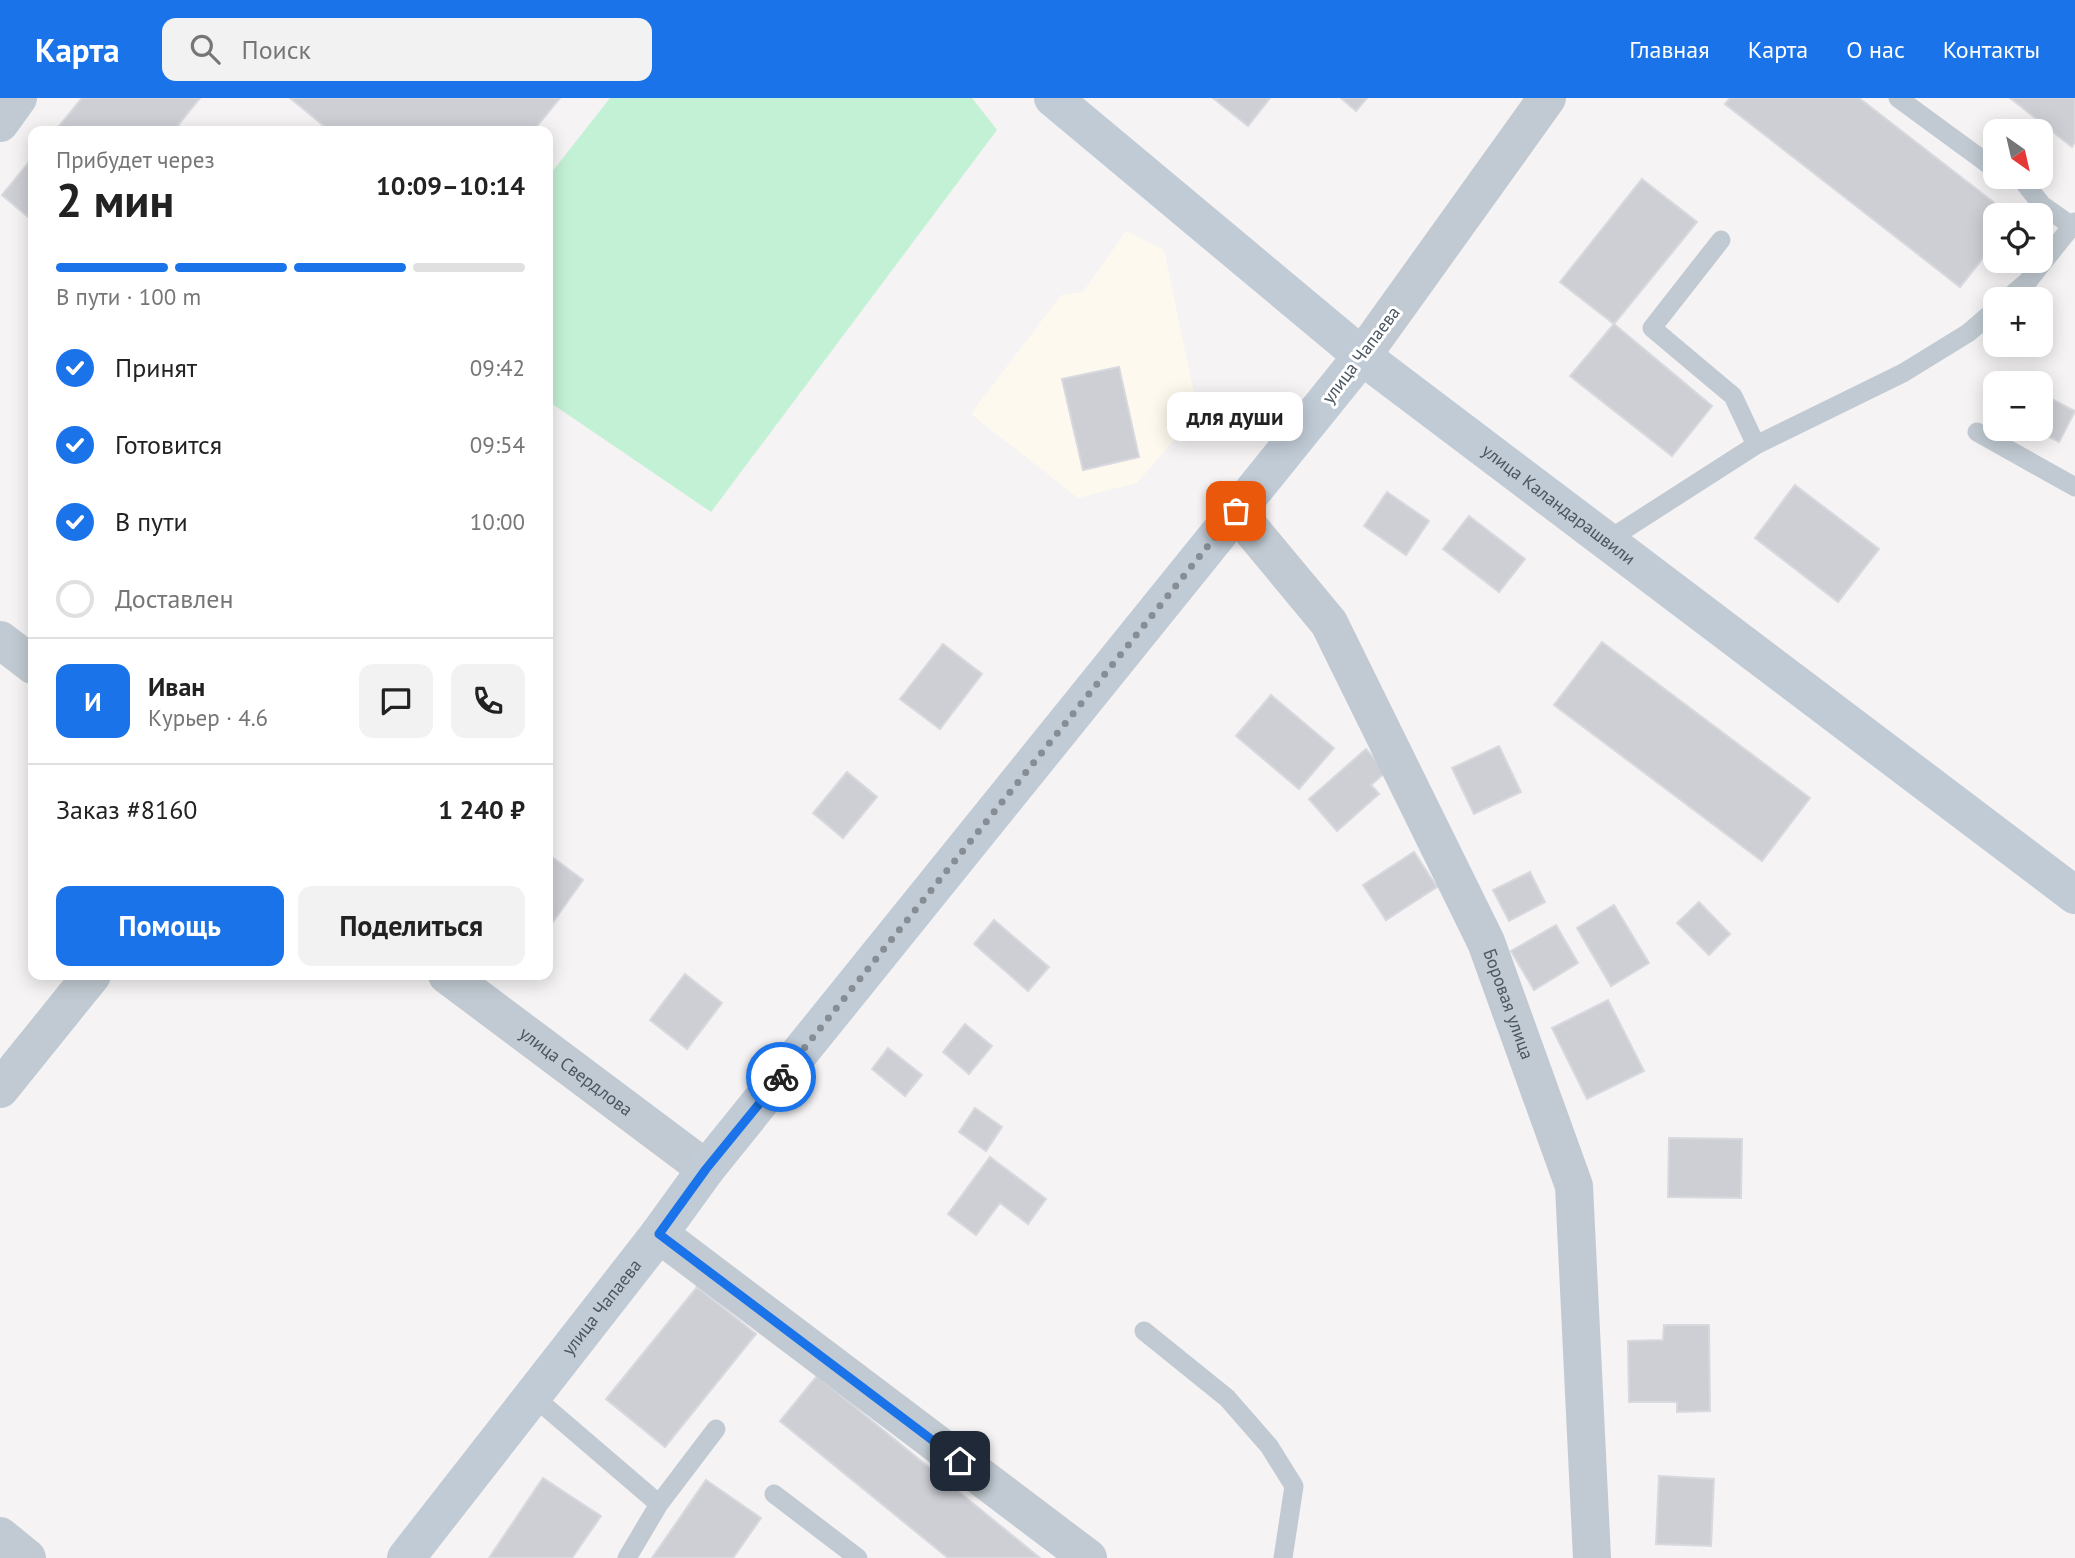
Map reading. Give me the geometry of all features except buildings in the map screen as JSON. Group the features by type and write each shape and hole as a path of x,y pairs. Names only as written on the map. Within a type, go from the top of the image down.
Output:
{"main road":[{"name":"улица Каландарашвили","path":"1054,98 1363,356 2075,895"},
{"name":"улица Чапаева","path":"405,1558 659,1234 706,1169 1363,356"}],"street":[{"path":"0,123 18,98"},
{"name":"улица Чапаева","path":"1363,356 1547,98"},
{"name":"Боровая улица","path":"1236,511 1329,623 1486,942 1574,1186 1592,1558"},
{"path":"0,640 28,661"},
{"path":"0,1089 88,980"},
{"name":"улица Свердлова","path":"454,980 706,1169"},
{"path":"659,1234 1088,1558"},
{"path":"0,1536 27,1558"}],"lane":[{"path":"1898,98 1983,160"},
{"path":"2021,287 2073,224 2042,205 2029,189"},
{"path":"1721,240 1652,328 1733,396 1756,445"},
{"path":"1608,540 1756,445 1903,373 1968,333 1983,320"},
{"path":"1977,432 2075,487"},
{"path":"1144,1331 1227,1398 1269,1446 1294,1486 1283,1558"},
{"path":"533,1396 659,1504"},
{"path":"627,1558 659,1504 716,1429"},
{"path":"774,1494 858,1558"}],"shaded area":[{"path":"1126,231 1164,250 1198,412 1137,483 1078,498 971,414 1061,295 1083,292"}],"green space":[{"path":"610,98 972,98 997,130 711,512 553,404 553,171"}],"way so far":[{"path":"781,1077 1236,511"}],"place":[{"name":"для души","path":"1236,511"}],"route":[{"path":"781,1077 706,1169 659,1234 960,1461"}]}
